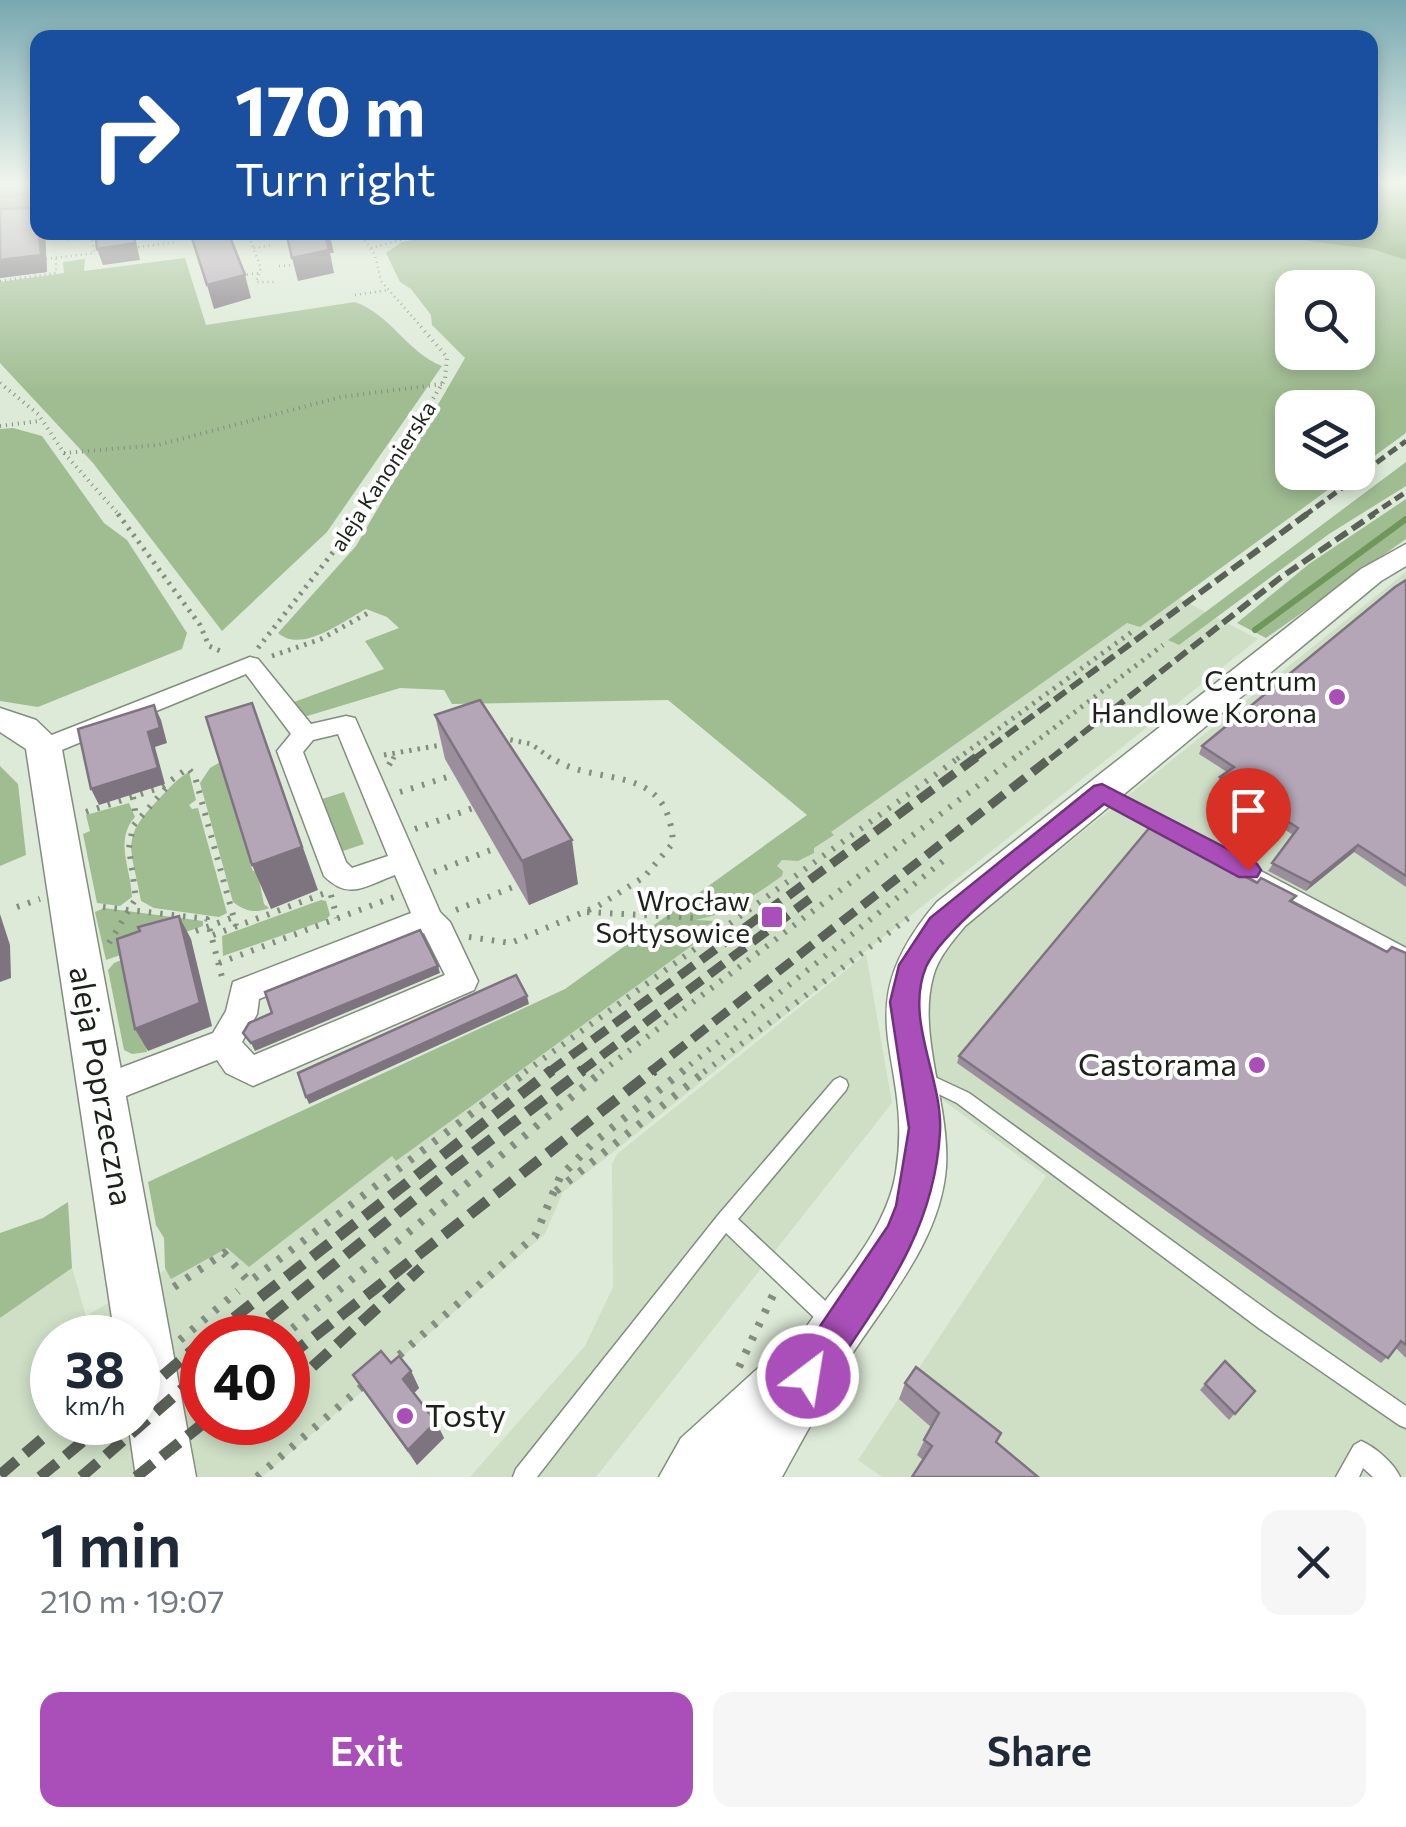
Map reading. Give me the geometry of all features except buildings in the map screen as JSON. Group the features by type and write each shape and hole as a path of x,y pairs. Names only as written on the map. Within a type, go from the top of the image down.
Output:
{"street":[{"path":"749,1477 833,1335 900,1238 912,1206 925,1128 904,1002 919,951 952,914 1370,575 1406,554"},
{"path":"0,720 24,728 43,748 256,654 305,734"},
{"path":"224,1044 238,1063 253,1071 463,982 435,917 402,867 383,798 346,724 305,734 290,751 339,891 402,867"},
{"name":"aleja Poprzeczna","path":"43,748 166,1477"},
{"path":"103,1090 224,1044 241,1014 244,991 435,917"},
{"path":"689,1477 833,1335"}],"lane":[{"path":"1102,792 1406,955"},
{"path":"917,1076 963,1098 1281,1332 1406,1418"},
{"path":"524,1477 725,1220 840,1085"},
{"path":"725,1220 770,1258 833,1335"},
{"path":"1347,1477 1361,1452 1389,1477"}],"path":[{"path":"46,259 94,252"},
{"path":"255,252 260,273 256,282 276,282"},
{"path":"373,252 380,281 389,290"},
{"path":"0,281 56,273 56,258"},
{"path":"280,266 295,264"},
{"path":"242,276 260,273"},
{"path":"355,295 389,290"},
{"name":"aleja Kanonierska","path":"256,654 350,535 442,384 449,366 447,357 389,290"},
{"path":"0,382 38,414 39,421 64,453 135,536 200,625 209,646 256,654 321,640 368,612"},
{"path":"64,453 158,445 341,397 442,384"},
{"path":"0,426 39,421"},
{"path":"163,1294 224,1254 249,1282 506,1087 1134,631"},
{"path":"309,1315 551,1110 1163,645"},
{"path":"435,917 464,936 510,943 584,912 644,878 674,843 667,810 643,785 624,776 565,768 541,747 493,737"},
{"path":"362,760 454,743"},
{"path":"396,753 380,780 383,798 454,775"},
{"path":"98,953 116,937 136,898 126,846 136,817 188,768 195,776 236,926"},
{"path":"74,816 176,779"},
{"path":"133,797 136,817"},
{"path":"220,964 397,896 402,867 473,808"},
{"path":"402,867 496,848"},
{"path":"382,1370 535,1236 560,1177 616,1123 943,862"},
{"path":"435,917 518,885"},
{"path":"213,935 339,891 338,919"},
{"path":"17,907 42,898"},
{"path":"89,906 207,918 226,998"},
{"path":"554,1193 782,1010 918,910"},
{"path":"584,912 698,918"},
{"path":"174,939 234,917"},
{"path":"170,1349 238,1291"},
{"path":"257,1477 368,1382"}],"shaded area":[{"path":"388,252 1383,252 1406,260 1406,433 1375,456 1375,390 1275,390 1275,490 1328,490 1140,627 1127,623 831,832 834,835 814,848 814,853 798,861 782,860 777,866 783,871 782,876 762,890 729,909 695,920 714,921 697,933 701,939 396,1161 392,1156 249,1267 227,1248 171,1279 165,1268 164,1238 156,1225 148,1182 565,989 807,815 668,700 452,704 444,690 400,688 304,717 294,702 384,669 365,641 399,628 387,617 366,609 310,638 299,640 278,633 356,546 465,358 432,325 431,315 411,289 400,282"},
{"path":"1381,252 1406,252 1406,260"},
{"path":"185,258 206,325 355,302 379,315 419,352 442,366 327,532 222,631 93,463 0,363 0,282 64,273 63,262 85,259 84,271"},
{"path":"13,428 42,436 104,523 127,540 187,633 182,649 38,707 0,701 0,429"},
{"path":"1406,462 1406,486 1329,534 1179,645 1168,640 1369,490 1375,490 1375,485"},
{"path":"1406,499 1406,539 1266,638 1237,623 1309,564"},
{"path":"1406,572 1406,1477 882,1477 858,1460 1046,1176 940,1098 925,1014 931,970 962,929"},
{"path":"1163,590 1258,639 563,1192 545,1234 310,1436 310,1315 180,1315 180,1445 299,1445 262,1477 0,1477 0,1318 72,1268 86,1315 30,1315 30,1445 160,1445 160,1315 88,1315 189,1256"},
{"path":"222,761 253,861 250,864 253,871 257,870 264,904 269,908 264,910 250,911 233,902 200,783 210,768"},
{"path":"0,766 18,784 26,855 0,866"},
{"path":"189,772 196,800 189,805 198,808 227,913 219,917 154,908 141,901 132,856 133,835 147,812"},
{"path":"344,792 364,844 337,853 316,801"},
{"path":"129,803 135,817 125,845 132,897 120,906 97,903 83,834 90,831 86,815"},
{"path":"326,901 330,915 326,920 223,956 222,936"},
{"path":"104,908 203,921 203,926 106,960 95,912"},
{"path":"866,954 892,1103 596,1477 470,1477 585,1346 613,1287 612,1164 617,1154"},
{"path":"129,957 147,1052 132,1054 124,1050 108,970"},
{"path":"68,1202 72,1268 0,1318 0,1233 43,1218"}],"waterway":[{"path":"1255,630 1406,519"}],"railway":[{"path":"1304,516 1406,441"},
{"path":"1370,516 1406,492"},
{"path":"974,759 1307,514"},
{"path":"1050,759 1280,578 1374,514"},
{"path":"549,1072 978,756"},
{"path":"650,1072 1053,756"},
{"path":"580,1072 812,897"},
{"path":"238,1315 552,1070"},
{"path":"271,1315 452,1169 583,1070"},
{"path":"310,1340 654,1070"},
{"path":"310,1369 421,1268"},
{"path":"160,1378 180,1361"},
{"path":"81,1477 180,1391"},
{"path":"136,1477 180,1442"},
{"path":"0,1475 35,1445"},
{"path":"40,1477 78,1445"}],"place":[{"name":"Centrum Handlowe Korona","path":"1337,697"},
{"name":"Wrocław Sołtysowice","path":"772,917"},
{"name":"Castorama","path":"1257,1065"},
{"name":"Tosty","path":"405,1416"}],"route":[{"path":"808,1376 900,1238 912,1206 921,1173 925,1128 904,1002 919,951 939,926 1102,792 1248,870"}]}
